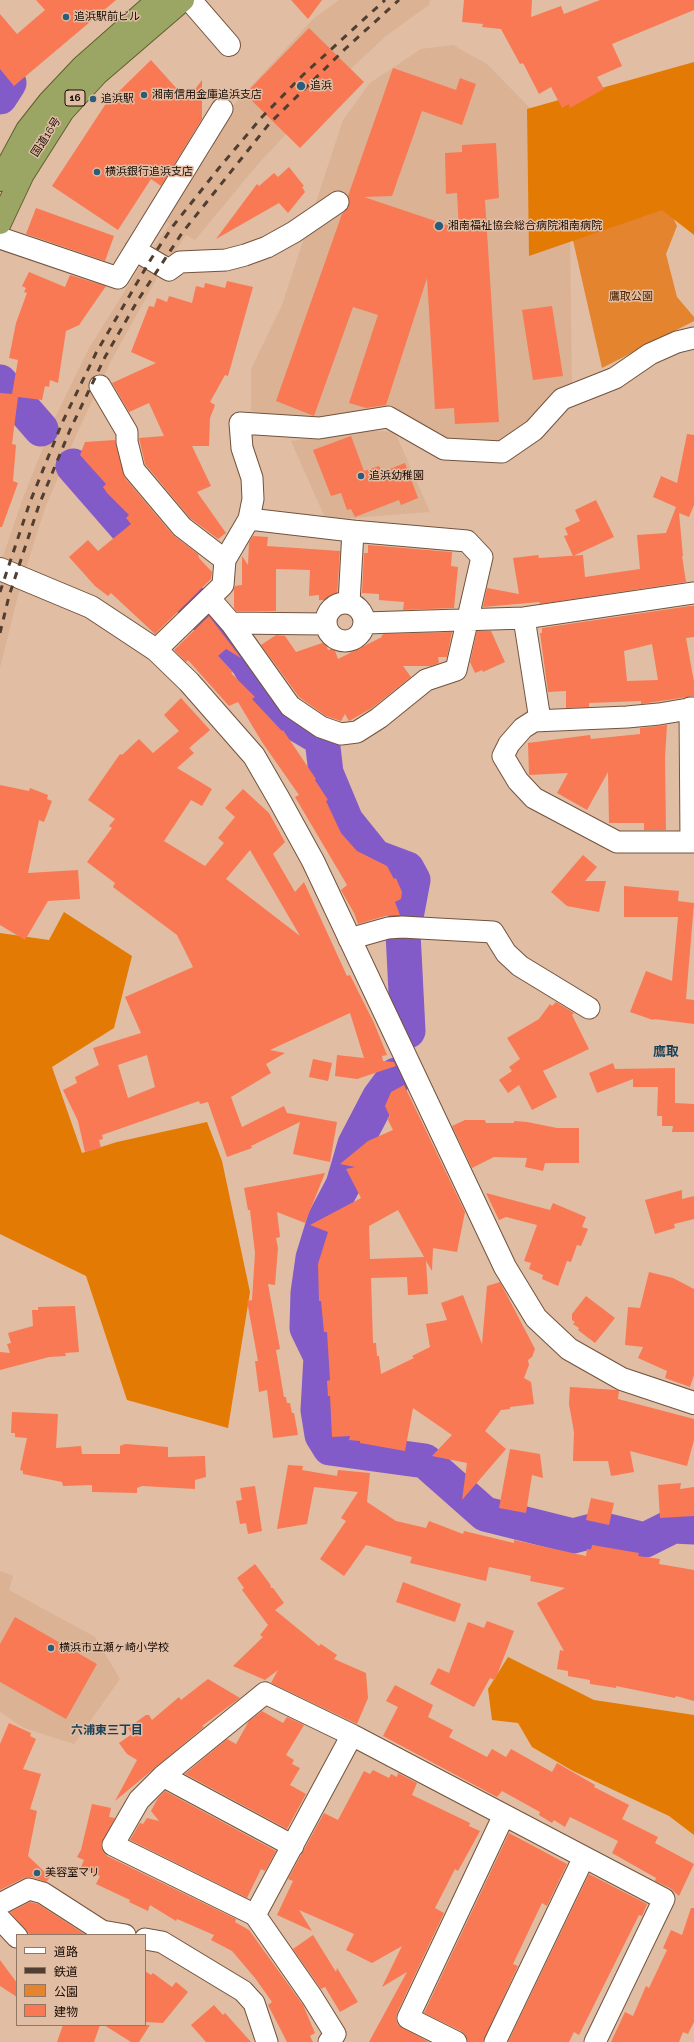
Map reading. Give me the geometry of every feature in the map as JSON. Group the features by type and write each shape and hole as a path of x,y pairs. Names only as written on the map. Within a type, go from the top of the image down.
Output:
{"highway":[{"name":"国道16号","path":"0,180 27,130 48,102 82,67 158,0"},
{"name":"国道16号","path":"0,223 23,174 64,111 97,74 183,0"}],"street":[{"path":"190,0 229,45"},
{"path":"0,238 118,278 222,109"},
{"path":"134,250 169,270 180,262 226,260 239,257 267,247 294,232 338,202"},
{"path":"156,650 223,585 225,560 249,520 253,499 252,478 242,448 240,423 319,428 388,417 444,449 502,452 534,430 562,399 615,378 650,354 677,342 694,338"},
{"path":"100,386 127,432 134,470 182,527 225,560"},
{"path":"210,599 231,623 290,706 321,727 341,734 357,732 379,718 426,680 456,670 482,557 467,541 249,520"},
{"path":"349,603 353,531"},
{"path":"0,569 91,607 156,650 189,682 254,756 309,854 505,1267 536,1318 569,1348 622,1379 694,1403"},
{"path":"365,623 468,621 524,618 694,593"},
{"path":"340,603 349,603 358,607 362,613 365,623 362,632 355,639 345,642 337,640 329,633 326,624 327,615 332,608 340,603"},
{"path":"524,618 540,720"},
{"path":"231,623 326,624"},
{"path":"692,708 693,842 617,842 534,798 518,781 503,756 509,744 523,728 534,721 540,720 627,717 659,714 692,708"},
{"path":"349,939 388,928 402,927 493,932 506,953 520,966 589,1008"},
{"path":"329,2042 335,2034 312,1997 255,1915 112,1845 139,1800 163,1776 265,1693 352,1735 664,1899 595,2042"},
{"path":"255,1915 294,1846 352,1735"},
{"path":"163,1776 294,1846"},
{"path":"456,2042 408,2018 504,1815"},
{"path":"495,2042 584,1857"},
{"path":"0,1904 29,1889 43,1893 102,1931 119,1934"},
{"path":"0,1920 16,1936"},
{"path":"146,1939 162,1942 243,1991 254,2003 267,2042"}],"shaded area":[{"path":"339,0 430,0 429,5 386,36 323,95 258,164 195,240 186,235 166,265 149,254 170,224 165,221 166,210 212,150 217,123 313,19"},
{"name":"湘南福祉協会総合病院湘南病院","path":"453,45 487,64 569,148 572,389 505,441 451,440 394,414 320,425 251,411 251,369 282,305 343,120 370,83 421,49"},
{"path":"694,62 694,235 662,210 529,256 527,109"},
{"path":"145,259 162,269 111,361 77,433 45,508 26,568 2,559 23,498 54,420 89,348"},
{"name":"追浜幼稚園","path":"357,430 395,432 430,512 326,520 291,441"},
{"path":"0,580 20,587 0,668"},
{"path":"64,912 132,956 114,1028 52,1067 82,1153 117,1142 207,1122 222,1161 250,1292 228,1428 127,1400 86,1276 0,1234 0,933 49,940"},
{"name":"横浜市立瀬ヶ崎小学校","path":"0,1571 13,1576 9,1590 95,1637 120,1679 74,1744 24,1728 0,1712"},
{"path":"508,1657 594,1700 694,1715 694,1835 669,1816 573,1771 532,1747 518,1723 492,1720 488,1689"}],"green space":[{"name":"鷹取公園","path":"667,204 677,226 666,254 677,297 694,317 694,321 602,368 572,236"}],"building":[{"path":"36,0 116,0 14,86 0,69 0,14 17,34 45,10"},
{"path":"291,0 322,0 308,19"},
{"path":"464,0 532,0 531,17 561,6 564,14 600,0 694,0 694,10 612,44 622,66 597,77 604,89 570,108 569,104 562,108 551,87 539,94 523,63 520,64 501,29 482,27 483,24 462,22"},
{"path":"309,28 364,82 300,148 245,94"},
{"path":"151,60 187,100 202,80 202,119 161,186 151,179 118,230 52,186 105,105"},
{"path":"393,68 456,90 460,78 476,84 462,125 422,111 392,196 364,197 459,229 457,193 446,194 445,153 462,152 462,145 496,143 499,198 485,200 499,422 455,424 454,408 435,409 427,278 386,405 366,408 349,403 378,315 353,307 314,416 276,401 342,214 349,207 348,196"},
{"path":"289,167 304,186 302,187 305,192 288,213 279,203 216,239 257,184 259,186 274,173 278,177"},
{"path":"36,208 114,236 105,261 26,234"},
{"path":"29,272 65,287 70,275 106,286 79,325 66,331 58,383 50,380 49,387 45,386 42,400 18,397 12,444 16,445 13,481 18,483 2,527 0,527 0,393 12,394 18,360 9,358 16,323 27,293 24,292 26,288 22,286"},
{"path":"227,281 253,287 228,376 225,375 210,402 215,405 210,418 209,446 192,446 211,486 197,492 226,533 218,539 190,518 145,464 139,438 164,436 149,403 129,412 112,383 156,363 131,352 149,306 154,307 157,298 167,302 169,296 192,303 196,286 204,288 205,283 225,288"},
{"path":"552,306 563,376 533,380 522,310"},
{"path":"687,434 694,435 694,505 689,517 679,513 682,556 686,582 540,604 539,602 483,607 487,588 519,594 513,558 538,555 539,558 583,555 585,577 640,569 637,535 666,533 676,507 653,497 661,476 677,483"},
{"path":"351,436 364,471 379,466 382,472 405,463 418,498 401,505 399,500 355,517 351,509 347,510 341,493 331,496 313,450"},
{"path":"115,440 125,478 173,535 198,554 199,558 212,572 211,579 155,634 111,593 108,596 95,586 69,557 88,540 98,551 131,524 126,518 129,515 107,493 103,487 106,484 80,455 85,442"},
{"path":"596,500 614,537 573,556 564,536 568,535 565,528 580,521 575,510"},
{"path":"253,536 268,537 267,546 340,551 337,597 330,600 319,600 319,595 309,596 310,570 276,569 276,611 236,611 234,608 234,589 235,586 242,585 242,556 248,565 249,542"},
{"path":"368,545 452,552 451,566 458,567 454,608 403,610 404,602 379,600 379,594 362,593 364,553 368,553"},
{"path":"694,606 694,637 686,638 694,682 694,696 641,704 641,701 589,703 589,707 566,708 566,691 548,692 540,633 542,633 542,628","holes":["652,644 658,680 627,681 624,651"]},
{"path":"209,616 241,658 226,649 218,656 233,672 231,673 255,697 252,699 282,731 283,730 316,779 315,780 328,800 326,801 341,833 357,851 387,866 394,879 396,878 402,892 401,899 395,902 400,915 385,916 358,924 354,913 341,890 347,885 295,797 299,795 262,742 238,702 229,706 188,660 186,662 174,650"},
{"path":"477,631 491,631 505,662 483,672 482,670 475,673 470,662"},
{"path":"452,632 447,657 438,657 439,663 431,666 403,666 411,677 372,708 349,721 345,714 341,721 326,716 299,697 261,645 276,635 285,636 296,652 325,642 328,650 334,648 338,659 382,637 381,636 384,634"},
{"path":"181,698 210,730 189,748 194,753 177,768 212,789 202,806 191,800 164,841 205,866 224,843 218,838 235,817 225,808 243,789 269,813 285,842 273,854 295,892 304,882 347,976 350,975 374,1023 387,1055 382,1056 383,1061 394,1062 396,1066 357,1079 335,1076 337,1055 364,1058 350,1013 270,1050 285,1053 266,1064 271,1073 231,1097 242,1127 284,1106 287,1113 337,1122 330,1162 293,1154 300,1122 251,1146 252,1148 227,1157 208,1102 200,1104 199,1101 102,1135 103,1139 99,1140 101,1148 85,1152 78,1121 63,1090 77,1083 75,1077 99,1065 93,1048 141,1033 125,997 193,967 177,935 113,887 115,883 87,862 112,828 109,826 115,819 88,800 120,754 122,755 139,739 153,753 179,731 164,715","holes":["250,850 300,936 226,879","147,1055 155,1087 128,1098 118,1065"]},
{"path":"667,725 665,758 666,830 644,830 644,823 609,823 608,772 587,810 557,793 568,773 529,775 528,743 590,735 591,739 640,734 640,728"},
{"path":"0,785 29,791 30,788 48,795 47,799 52,801 44,822 39,820 28,873 78,870 80,899 48,901 25,940 0,925"},
{"path":"583,855 597,867 585,881 606,881 599,912 567,906 551,892"},
{"path":"624,886 679,891 678,901 694,903 686,999 694,1000 694,1024 653,1020 630,1012 646,971 672,981 678,917 624,917"},
{"path":"556,1002 574,1013 572,1015 589,1049 543,1071 557,1097 532,1110 519,1085 508,1093 499,1080 512,1071 509,1067 520,1059 507,1038 539,1019 550,1004 552,1006"},
{"path":"313,1059 332,1063 328,1081 309,1077"},
{"path":"613,1063 615,1069 675,1068 675,1103 694,1104 694,1132 672,1132 673,1126 662,1126 662,1116 657,1116 658,1087 633,1087 633,1079 597,1093 589,1073"},
{"path":"404,1085 465,1212 457,1252 433,1248 432,1271 426,1261 428,1294 408,1295 407,1277 371,1278 373,1343 376,1343 381,1374 414,1358 412,1356 430,1347 426,1324 447,1320 441,1303 463,1295 482,1344 487,1286 500,1282 535,1349 532,1357 528,1360 529,1365 524,1378 531,1382 534,1404 510,1407 510,1409 501,1410 485,1431 506,1449 462,1500 467,1463 432,1456 452,1435 413,1408 405,1451 349,1440 350,1436 332,1437 330,1396 328,1396 327,1381 330,1380 327,1332 324,1332 321,1301 319,1301 318,1264 328,1232 310,1225 361,1198 346,1169 355,1167 340,1164 368,1141 393,1130 387,1118 390,1117 385,1106 391,1092","holes":["398,1210 424,1257 370,1259 369,1226"]},
{"path":"465,1120 485,1120 486,1123 514,1123 514,1121 557,1128 579,1128 579,1163 545,1163 543,1171 525,1167 527,1158 494,1157 472,1168 452,1126"},
{"path":"325,1173 305,1223 277,1212 280,1237 276,1238 278,1248 275,1285 268,1284 280,1349 276,1350 284,1397 286,1397 287,1403 290,1403 292,1413 294,1413 298,1435 273,1438 267,1390 259,1392 255,1361 258,1361 247,1301 252,1300 255,1253 250,1210 248,1210 244,1188"},
{"path":"682,1190 682,1199 694,1196 694,1219 674,1224 675,1228 655,1234 645,1200"},
{"path":"486,1193 550,1210 553,1203 586,1217 582,1227 588,1229 581,1246 577,1245 571,1262 567,1261 558,1286 542,1279 543,1275 529,1269 531,1263 524,1261 537,1225 506,1217 499,1220"},
{"path":"649,1272 673,1278 694,1289 694,1375 690,1387 665,1378 667,1371 638,1358 643,1347 625,1345 628,1307 640,1308"},
{"path":"586,1296 615,1318 595,1343 578,1330 579,1328 573,1324 575,1322 572,1320 572,1314"},
{"path":"75,1306 79,1352 65,1353 66,1356 49,1357 0,1370 0,1352 10,1353 7,1344 11,1343 8,1333 33,1326 32,1310 38,1310 38,1307"},
{"path":"570,1387 617,1390 619,1391 618,1399 694,1419 694,1440 687,1466 630,1451 634,1472 611,1476 608,1461 573,1461 574,1432 569,1404"},
{"path":"12,1412 58,1414 56,1448 81,1446 82,1454 120,1454 120,1446 125,1444 168,1447 168,1457 205,1456 206,1477 195,1480 195,1489 142,1486 137,1488 137,1493 92,1492 92,1485 63,1486 62,1482 23,1474 23,1471 20,1470 27,1438 15,1437 15,1433 11,1433"},
{"path":"510,1449 540,1454 543,1478 532,1475 526,1513 499,1508"},
{"path":"288,1465 303,1466 302,1470 337,1476 338,1470 370,1473 367,1502 396,1521 426,1528 429,1521 463,1534 464,1531 514,1543 514,1540 586,1556 587,1549 591,1550 592,1545 639,1553 638,1556 660,1559 659,1564 694,1570 694,1701 676,1696 675,1698 616,1686 616,1688 590,1684 590,1680 568,1676 568,1671 557,1669 560,1650 564,1651 537,1603 565,1588 530,1581 531,1576 489,1567 486,1581 410,1563 412,1557 366,1545 344,1576 320,1559 346,1521 341,1518 358,1492 314,1487 307,1524 277,1529"},
{"path":"681,1483 680,1489 694,1487 694,1516 660,1518 658,1485"},
{"path":"255,1486 262,1531 248,1534 246,1523 240,1524 236,1501 242,1500 240,1488"},
{"path":"591,1498 614,1503 609,1525 586,1520"},
{"path":"255,1564 270,1584 271,1588 273,1588 284,1603 275,1610 319,1646 321,1644 337,1655 334,1659 366,1673 368,1698 357,1724 271,1683 278,1670 265,1680 233,1666 263,1637 260,1635 268,1625 242,1590 244,1588 237,1578"},
{"path":"403,1582 461,1604 455,1622 396,1602"},
{"path":"15,1617 97,1664 66,1719 0,1682 0,1644"},
{"path":"487,1621 514,1631 495,1680 490,1678 474,1707 430,1684 438,1668 449,1673 468,1622 484,1628"},
{"path":"208,1679 240,1698 202,1726 204,1727 115,1801 137,1760 127,1754 119,1743 132,1734 128,1728 146,1715 149,1715 152,1720 179,1697 181,1700"},
{"path":"395,1685 433,1705 428,1717 453,1730 449,1737 487,1757 492,1749 506,1757 511,1749 552,1772 557,1763 595,1785 594,1787 629,1805 622,1819 658,1837 655,1843 694,1864 679,1896 670,1888 655,1881 656,1878 612,1853 618,1841 570,1817 565,1827 554,1820 552,1823 539,1815 540,1812 502,1791 497,1797 383,1736 398,1707 386,1701"},
{"path":"262,1711 283,1723 287,1717 304,1725 286,1755 294,1760 292,1764 300,1768 290,1785 306,1794 287,1829 185,1774 227,1739 236,1744 249,1721"},
{"path":"9,1723 31,1733 30,1736 36,1739 23,1769 41,1774 30,1809 37,1811 28,1856 50,1877 46,1882 32,1877 24,1878 0,1890 0,1744"},
{"path":"373,1770 389,1778 391,1774 397,1777 398,1773 417,1783 412,1795 470,1823 469,1826 480,1831 458,1871 455,1869 435,1908 444,1913 397,2013 396,2019 398,2025 429,2042 369,2042 407,1972 382,1987 402,1946 372,1963 346,1950 354,1934 299,1910 312,1931 277,1915 293,1881 288,1879 324,1813 338,1820 364,1771 370,1774"},
{"path":"165,1791 276,1851 265,1871 261,1869 247,1898 130,1840 140,1823 143,1824 147,1818 159,1821 151,1811 158,1798"},
{"path":"92,1804 111,1808 109,1817 115,1818 101,1845 107,1856 236,1919 235,1922 249,1930 303,2005 315,2033 310,2036 313,2042 287,2042 268,2005 272,2002 255,1978 232,1951 211,1940 214,1935 177,1919 176,1921 150,1905 148,1911 129,1902 130,1900 96,1884 100,1876 81,1867 84,1860 77,1857 81,1850"},
{"path":"509,1833 567,1864 547,1906 542,1903 513,1964 518,1966 483,2042 468,2042 466,2036 461,2031 424,2013"},
{"path":"589,1874 647,1904 642,1916 639,1915 579,2035 574,2032 569,2042 508,2042"},
{"path":"30,1902 38,1904 84,1934 29,1934 10,1912"},
{"path":"691,1908 694,1908 694,2022 688,2034 683,2032 679,2042 611,2042 625,2012 633,2016 646,1986 649,1988 667,1950 663,1948 671,1930 682,1935"},
{"path":"313,1935 336,1972 337,1968 358,2002 340,2012 325,1987 321,1989 293,1949"},
{"path":"0,1960 16,1982 16,1996 0,1986"},
{"path":"146,1972 151,1975 153,1973 172,1987 176,1982 188,1992 163,2023 146,2022"},
{"path":"214,2005 223,2015 225,2013 251,2042 206,2042 191,2025"},
{"path":"150,2025 139,2042 131,2042 106,2026"},
{"path":"63,2026 100,2026 94,2042 57,2042"}],"waterway":[{"path":"0,97 9,83"},
{"path":"0,382 41,429"},
{"path":"73,466 189,599 248,663 270,702 290,720 322,739 326,773 346,821 375,857 407,869 413,880 403,933 408,1031"},
{"path":"396,1075 379,1098 355,1144 343,1185 325,1219 313,1258 308,1293 307,1328 321,1357 318,1410 322,1435 330,1448 425,1461 485,1514 573,1536 600,1529 645,1540 673,1526 694,1527"}],"railway":[{"path":"0,592 30,502 62,423 96,353 151,259 173,226 262,117 303,75 385,0"},
{"path":"0,633 9,596 39,505 70,430 105,357 138,300 182,233 269,124 345,49 399,0"}],"place":[{"name":"追浜駅前ビル","path":"66,17"},
{"name":"追浜","path":"301,86"},
{"name":"湘南信用金庫追浜支店","path":"144,95"},
{"name":"追浜駅","path":"93,99"},
{"name":"横浜銀行追浜支店","path":"97,172"},
{"name":"湘南福祉協会総合病院湘南病院","path":"439,226"},
{"name":"追浜幼稚園","path":"361,476"},
{"name":"横浜市立瀬ヶ崎小学校","path":"51,1648"},
{"name":"美容室マリ","path":"37,1873"}],"district":[{"name":"鷹取","path":"666,1052"},
{"name":"六浦東三丁目","path":"107,1730"}]}
